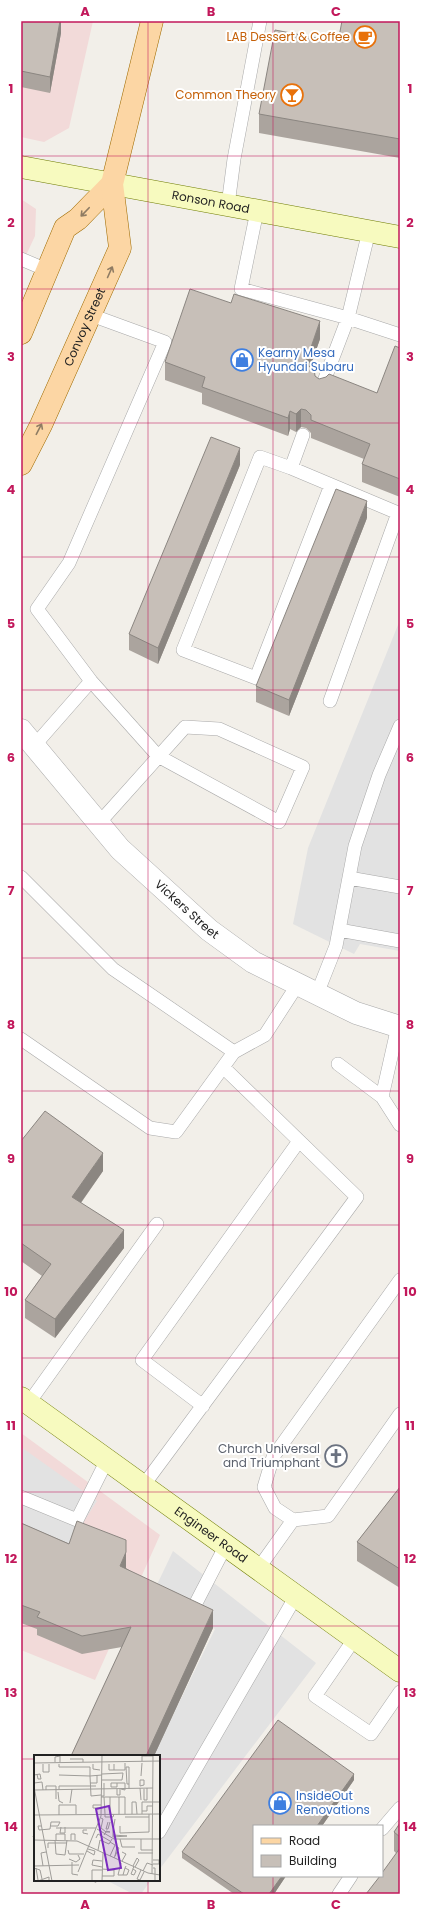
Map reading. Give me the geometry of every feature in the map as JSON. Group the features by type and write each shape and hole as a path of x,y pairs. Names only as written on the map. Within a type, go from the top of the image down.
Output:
{"main road":[{"name":"Convoy Street","path":"21,464 41,426 120,248 112,184 152,21"},
{"path":"21,333 65,228 78,219 112,184"}],"street":[{"name":"Ronson Road","path":"21,167 400,237"},
{"name":"Vickers Street","path":"28,738 120,849 209,930 253,962 356,1013 399,1027"},
{"name":"Engineer Road","path":"25,1401 400,1671"}],"lane":[{"path":"228,205 234,159 260,21"},
{"path":"257,210 241,289 348,318 400,336"},
{"path":"321,389 348,318 369,231"},
{"path":"21,259 47,270"},
{"path":"91,315 165,342 68,563 37,609 91,681 158,756 279,822 303,767 219,729 185,727 158,756 99,823"},
{"path":"291,468 303,435"},
{"path":"330,701 398,513 291,468 260,457 183,650 256,678 331,485"},
{"path":"28,738 91,681"},
{"path":"317,994 336,946 355,846 379,775 400,726"},
{"path":"21,877 113,969 234,1052"},
{"path":"349,878 400,887"},
{"path":"340,930 400,941"},
{"path":"21,1039 150,1128 176,1132 234,1052 265,1035 298,984"},
{"path":"382,1097 399,1027"},
{"path":"338,1064 382,1097 400,1125"},
{"path":"143,1486 357,1197 223,1067"},
{"path":"203,1406 142,1360 299,1141"},
{"path":"25,1401 157,1224"},
{"path":"400,1280 273,1457 264,1487 275,1508 293,1520 328,1516 400,1414"},
{"path":"21,1496 77,1520 107,1460"},
{"path":"258,1569 293,1520"},
{"path":"196,1603 226,1545"},
{"path":"160,1830 296,1596"},
{"path":"355,1638 315,1696 371,1734 400,1692"},
{"path":"383,1828 400,1808"},
{"path":"339,1894 349,1877"}],"shaded area":[{"path":"21,21 93,21 69,128 44,142 21,137"},
{"path":"21,199 36,209 35,236 21,266"},
{"path":"400,620 400,951 360,944 354,954 293,924 308,848"},
{"path":"21,1433 160,1535 95,1680 21,1650"},
{"path":"21,1447 97,1501 66,1549 21,1529"},
{"path":"173,1551 316,1663 160,1869 160,1755 153,1755 215,1629 153,1593"},
{"path":"108,1881 150,1881 141,1894 133,1894"}],"building":[{"path":"21,21 60,21 50,77 21,71"},
{"path":"342,21 400,21 400,139 259,114 275,30 338,42"},
{"name":"Kearny Mesa Hyundai Subaru","path":"190,289 231,303 234,294 320,321 305,365 314,368 315,376 319,379 326,377 329,374 377,393 395,346 400,348 400,479 362,464 370,444 311,420 311,415 306,410 301,409 296,414 290,411 288,418 202,387 205,377 165,362"},
{"path":"211,437 240,448 158,648 129,634"},
{"path":"336,489 367,501 289,700 256,686"},
{"path":"45,1111 103,1153 72,1197 124,1230 55,1319 25,1300 51,1264 21,1243 21,1141"},
{"path":"400,1487 400,1569 357,1542"},
{"path":"77,1521 126,1540 126,1552 120,1566 213,1610 146,1755 71,1755 131,1627 82,1636 37,1617 40,1612 21,1605 21,1523 69,1544"},
{"name":"InsideOut Renovations","path":"278,1720 354,1774 318,1825 253,1825 253,1877 281,1877 269,1894 244,1894 182,1852"},
{"path":"400,1823 400,1837 394,1832"},
{"path":"400,1848 400,1894 366,1894 379,1877 383,1877 383,1872"}],"place":[{"name":"LAB Dessert & Coffee","path":"365,37"},
{"name":"Common Theory","path":"292,95"},
{"name":"Kearny Mesa Hyundai Subaru","path":"242,360"},
{"name":"Church Universal and Triumphant","path":"336,1456"},
{"name":"InsideOut Renovations","path":"280,1803"}]}
